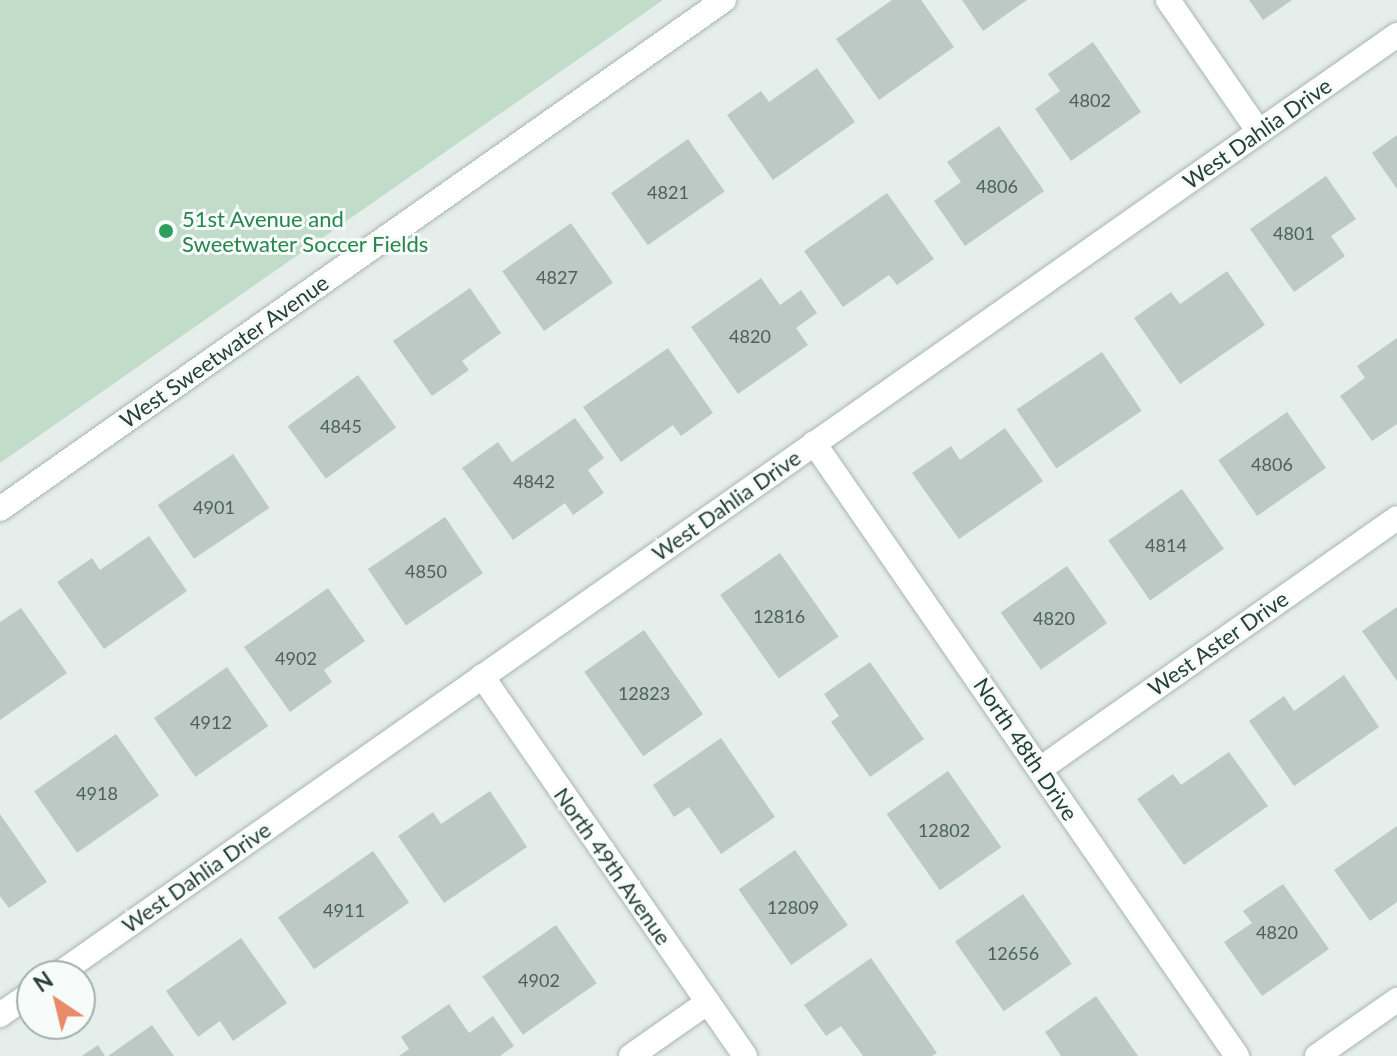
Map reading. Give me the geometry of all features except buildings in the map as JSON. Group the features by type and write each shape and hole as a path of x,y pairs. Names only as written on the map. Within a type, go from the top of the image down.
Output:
{"street":[{"name":"West Sweetwater Avenue","path":"0,509 724,0"},
{"path":"1168,0 1259,132"},
{"name":"West Dahlia Drive","path":"79,960 1397,35"},
{"name":"North 48th Drive","path":"814,443 1237,1056"},
{"name":"West Aster Drive","path":"1040,769 1397,518"},
{"name":"North 49th Avenue","path":"482,676 745,1056"},
{"path":"1317,1056 1397,1000"},
{"path":"631,1056 708,1002"}],"green space":[{"name":"51st Avenue and Sweetwater Soccer Fields","path":"0,0 663,0 0,463"}],"place":[{"name":"51st Avenue and Sweetwater Soccer Fields","path":"166,231"}]}
